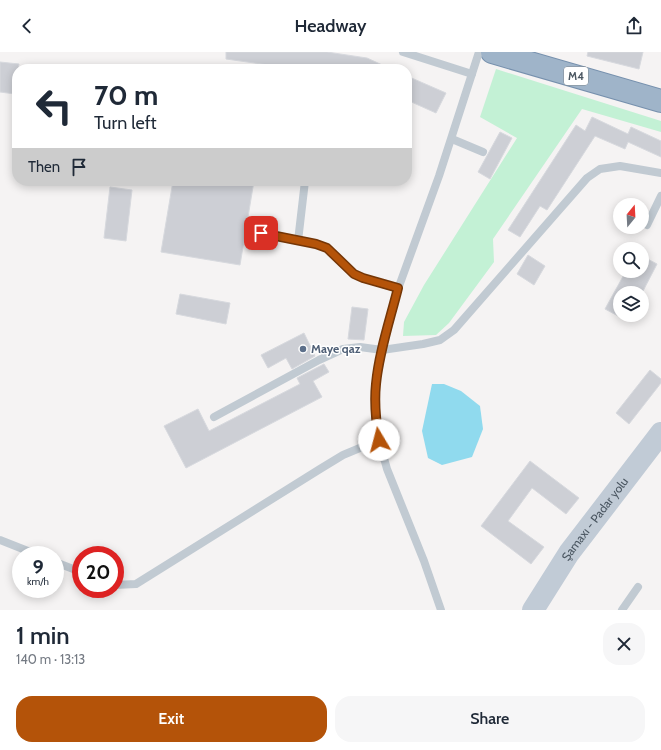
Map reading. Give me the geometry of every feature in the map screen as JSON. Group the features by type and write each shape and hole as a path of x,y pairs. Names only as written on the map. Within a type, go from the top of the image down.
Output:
{"highway":[{"name":"M4","path":"492,52 661,101"}],"main road":[{"name":"Şamaxı - Padar yolu","path":"533,610 570,553 661,433"}],"lane":[{"path":"403,52 472,74"},
{"path":"441,610 424,561 387,469 379,440 376,415 376,384 382,350 398,288 452,139 479,52"},
{"path":"452,139 484,152"},
{"path":"214,417 343,349 360,347 382,350 440,340 454,330 587,178 600,169 620,166 661,173"},
{"path":"298,241 304,186"},
{"path":"649,221 661,196"},
{"path":"261,233 316,244 327,248 354,274 398,288"},
{"path":"124,585 136,584 343,455 379,440"},
{"path":"0,540 15,546"},
{"path":"622,610 638,587"}],"green space":[{"path":"496,69 661,121 661,132 582,109 493,239 494,262 449,323 436,335 403,336 404,322 424,285 517,138 480,117"}],"water":[{"path":"432,384 444,384 461,391 480,406 483,429 472,457 442,465 428,458 422,431"}],"building":[{"path":"226,52 327,52 367,58 380,64 262,64 226,59"},
{"path":"588,52 643,52 639,69 587,56"},
{"path":"0,62 19,64 12,64 12,94 0,92"},
{"path":"412,78 446,93 436,113 412,102"},
{"path":"592,117 628,134 631,127 661,141 661,157 628,142 625,149 595,136 547,210 540,206 520,237 508,230 576,125 585,131"},
{"path":"500,132 512,138 490,179 478,172"},
{"path":"172,186 253,186 240,265 161,252"},
{"path":"110,187 132,190 126,241 104,238"},
{"path":"528,255 545,266 534,285 517,274"},
{"path":"649,260 657,264 646,286 618,286 622,278 649,278"},
{"path":"180,294 230,303 226,324 176,314"},
{"path":"613,295 613,313 605,309"},
{"path":"352,307 368,309 364,340 348,339"},
{"path":"304,333 315,356 292,369 286,358 268,368 261,355"},
{"path":"324,364 329,372 313,381 322,397 186,468 164,426 198,409 209,431 300,384 297,378"},
{"path":"650,370 661,379 661,383 629,424 616,413"},
{"path":"530,461 579,498 566,514 532,488 508,521 544,547 531,564 481,526"}],"place":[{"name":"Maye qaz","path":"303,349"}],"route":[{"path":"261,233 316,244 327,248 354,274 398,288 382,350 376,384 376,415 379,440"}]}
